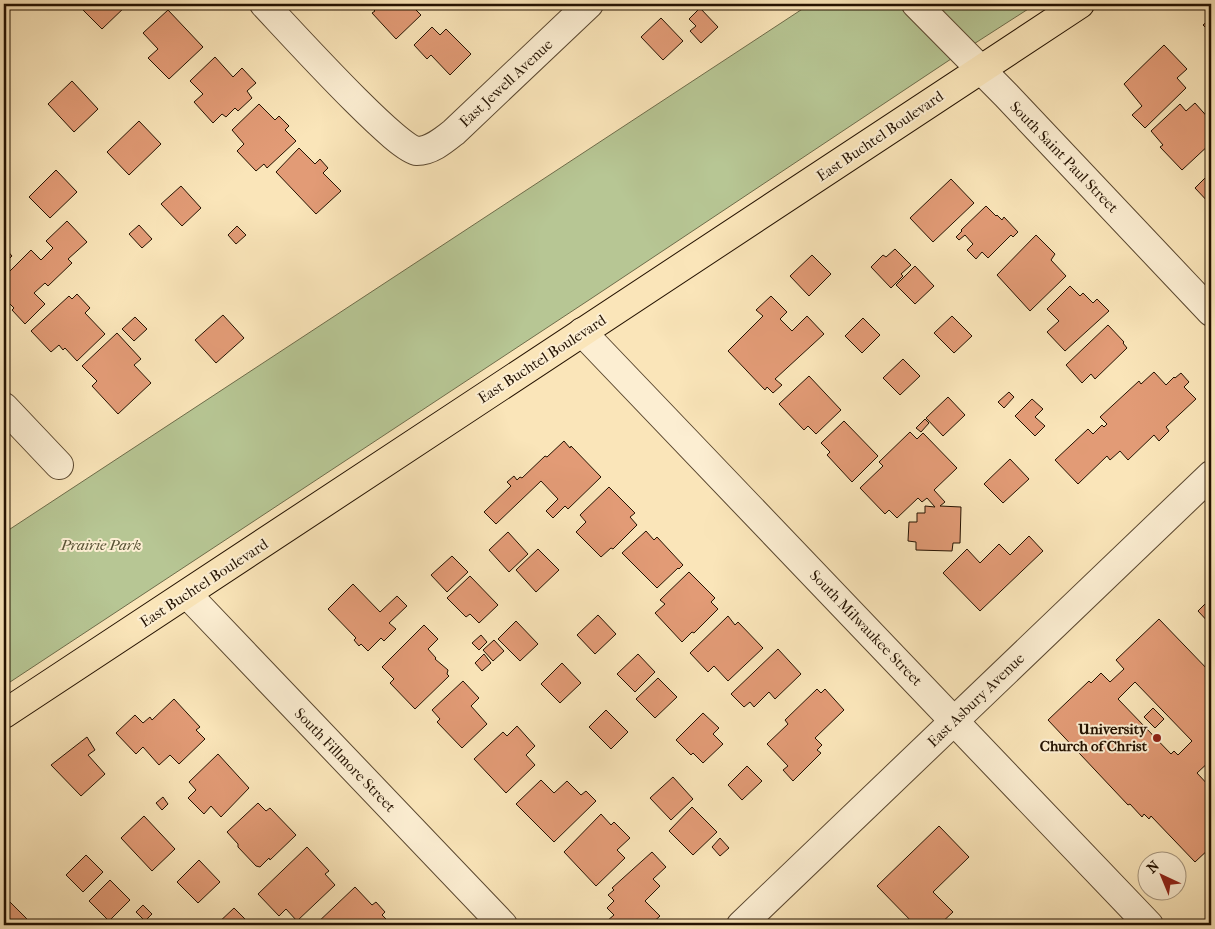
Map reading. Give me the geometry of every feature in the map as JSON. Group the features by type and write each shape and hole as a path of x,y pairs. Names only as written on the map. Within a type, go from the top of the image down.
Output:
{"main road":[{"name":"East Buchtel Boulevard","path":"4,714 1080,4"}],"street":[{"name":"East Jewell Avenue","path":"264,4 379,124 404,145 416,151 430,148 442,142 454,132 589,4"},
{"name":"South Saint Paul Street","path":"916,4 1211,312"},
{"name":"South Milwaukee Street","path":"582,332 1149,925"},
{"path":"4,407 59,465"},
{"name":"East Asbury Avenue","path":"741,925 1211,475"},
{"name":"South Fillmore Street","path":"187,594 503,925"}],"green space":[{"name":"Prairie Park","path":"810,4 1036,4 4,686 4,533"}],"building":[{"path":"77,4 128,4 102,29"},
{"path":"368,4 410,4 421,15 396,39 372,13 375,11"},
{"path":"700,8 718,27 701,43 690,31 696,26 689,19"},
{"path":"168,10 203,47 169,79 148,58 158,49 143,33"},
{"path":"661,18 683,41 663,60 641,37"},
{"path":"1211,18 1211,33 1203,25"},
{"path":"432,27 440,35 446,29 471,54 450,75 431,55 427,59 414,45"},
{"path":"1164,45 1187,69 1177,78 1186,88 1145,128 1132,115 1142,106 1124,84"},
{"path":"215,57 233,77 242,68 256,83 247,91 252,98 238,111 235,108 226,117 222,114 213,123 194,102 203,94 190,81"},
{"path":"72,81 98,109 74,132 48,104"},
{"path":"1195,103 1211,121 1211,132 1209,134 1211,136 1211,143 1182,170 1160,147 1163,145 1151,131 1180,104 1186,111"},
{"path":"259,104 275,120 279,116 289,126 285,130 296,141 267,168 264,164 256,171 237,151 244,144 232,130"},
{"path":"139,121 161,144 129,175 107,152"},
{"path":"299,148 315,164 320,159 328,168 323,173 341,191 316,214 276,172"},
{"path":"56,170 77,192 50,218 29,197"},
{"path":"1211,172 1211,205 1195,188"},
{"path":"951,179 974,203 933,242 910,218"},
{"path":"181,186 201,208 182,226 161,204"},
{"path":"986,206 1002,220 1004,217 1018,232 1013,237 1011,235 988,258 982,252 976,259 967,250 973,244 965,235 959,240 956,237"},
{"path":"67,221 87,242 68,259 72,263 48,286 45,283 34,293 45,304 25,324 4,298 4,277 31,250 41,260 53,248 46,241"},
{"path":"139,225 152,239 142,248 129,234"},
{"path":"237,226 246,235 236,244 228,235"},
{"path":"1036,235 1055,254 1051,260 1066,276 1030,311 997,275"},
{"path":"4,247 12,256 4,264"},
{"path":"895,249 911,265 901,274 903,276 891,288 871,267 883,255 886,257"},
{"path":"812,255 831,274 809,296 790,276"},
{"path":"915,266 934,286 915,304 896,285"},
{"path":"1070,286 1080,296 1083,293 1093,303 1097,299 1109,311 1065,351 1047,332 1059,321 1047,309"},
{"path":"77,294 90,308 85,313 105,334 77,361 65,348 63,350 59,345 51,352 31,331 69,296 72,299"},
{"path":"771,296 787,312 780,319 792,331 807,316 824,334 775,379 782,385 773,393 767,387 765,390 728,351 763,316 756,310"},
{"path":"223,315 244,338 216,363 195,340"},
{"path":"952,316 972,336 954,353 934,333"},
{"path":"135,317 147,329 134,341 122,329"},
{"path":"863,318 880,335 862,353 845,336"},
{"path":"1108,325 1124,342 1127,348 1095,379 1091,374 1082,383 1066,365"},
{"path":"117,333 141,359 134,365 151,383 118,414 92,386 97,381 82,366"},
{"path":"903,359 920,376 900,395 883,378"},
{"path":"1154,372 1166,385 1181,373 1189,382 1184,387 1196,399 1166,427 1169,431 1159,441 1154,435 1128,460 1120,451 1110,460 1107,456 1078,484 1055,460 1088,429 1093,434 1102,425 1104,427 1107,424 1100,417 1139,381 1141,384"},
{"path":"809,376 841,410 816,434 808,426 804,430 779,404"},
{"path":"1009,392 1014,397 1004,408 998,402"},
{"path":"948,397 965,415 943,436 926,418"},
{"path":"1032,399 1043,409 1035,417 1045,426 1035,436 1015,416"},
{"path":"925,419 929,423 921,432 916,428"},
{"path":"844,421 878,456 852,482 827,455 830,452 821,443"},
{"path":"910,432 917,439 923,433 957,468 934,490 945,502 940,506 961,507 960,543 953,543 952,551 916,550 916,542 908,541 909,522 917,522 917,513 925,513 925,506 935,507 927,498 922,502 918,498 897,518 889,510 885,514 860,488 883,466 879,462"},
{"path":"564,441 601,477 568,509 565,506 553,518 546,511 558,499 541,481 496,524 484,512 511,486 507,482 514,476 517,480 520,477 522,478"},
{"path":"1010,459 1029,479 1003,503 984,484"},
{"path":"609,487 635,513 630,517 637,525 613,549 611,548 601,557 576,532 586,522 580,515"},
{"path":"646,531 654,540 657,537 683,565 657,588 622,553"},
{"path":"508,532 528,554 509,572 489,550"},
{"path":"1029,536 1043,551 980,611 943,573 967,549 980,563 999,544 1010,555"},
{"path":"538,549 559,570 536,592 516,570"},
{"path":"452,556 468,572 447,592 431,575"},
{"path":"689,572 715,598 711,602 718,609 682,642 655,613 665,604 660,600"},
{"path":"470,576 498,605 479,623 470,614 466,617 447,598"},
{"path":"353,584 380,612 397,596 407,606 389,623 396,629 384,641 381,638 368,651 361,644 359,646 354,640 356,638 328,609"},
{"path":"1211,598 1211,625 1198,611"},
{"path":"598,615 616,634 595,654 577,635"},
{"path":"728,616 735,625 738,622 763,648 728,681 714,666 708,672 690,653"},
{"path":"1159,619 1211,673 1211,760 1197,773 1211,788 1211,847 1195,862 1188,855 1188,852 1185,852 1151,816 1149,819 1144,814 1142,817 1130,804 1128,805 1048,720 1089,681 1091,683 1101,673 1110,682 1124,669 1116,660","holes":["1135,682 1192,741 1178,755 1174,751 1171,754 1118,699"]},
{"path":"516,621 538,644 520,661 498,639"},
{"path":"424,625 438,639 428,649 435,659 448,670 447,674 449,676 415,709 390,683 394,679 382,667"},
{"path":"481,635 487,642 479,650 472,643"},
{"path":"494,640 504,651 493,661 483,650"},
{"path":"778,649 801,674 775,699 769,692 754,707 750,702 744,707 731,694"},
{"path":"484,654 491,663 482,671 475,663"},
{"path":"638,654 655,672 635,692 617,674"},
{"path":"562,663 581,683 560,703 541,684"},
{"path":"658,678 677,697 655,718 636,699"},
{"path":"463,681 479,698 471,706 487,724 462,748 437,722 440,719 432,710"},
{"path":"817,689 821,693 825,689 844,710 815,738 822,745 817,750 821,753 793,781 783,770 788,766 767,744 788,724 785,720"},
{"path":"174,699 200,727 196,730 205,739 179,764 170,755 159,765 143,747 136,754 116,733 135,715 143,723 150,717 152,720"},
{"path":"1153,708 1164,719 1155,728 1144,717"},
{"path":"606,710 628,732 611,749 589,727"},
{"path":"703,713 719,728 713,734 723,744 703,763 693,753 691,755 676,740"},
{"path":"517,726 535,746 526,755 535,765 506,793 474,759 503,732 507,736"},
{"path":"87,737 95,750 88,755 105,774 81,796 51,765"},
{"path":"218,754 249,788 221,817 211,806 204,814 188,798 196,790 189,782"},
{"path":"747,766 762,781 742,800 728,785"},
{"path":"673,777 693,799 671,820 650,798"},
{"path":"541,780 554,793 567,781 581,795 586,791 596,801 554,842 516,804"},
{"path":"163,797 168,804 162,810 156,803"},
{"path":"258,803 266,811 270,808 296,835 260,867 256,866 238,847 238,844 227,832"},
{"path":"692,807 717,832 693,855 669,831"},
{"path":"601,814 611,825 614,822 630,838 617,850 625,858 596,886 564,852"},
{"path":"144,816 175,849 152,871 121,838"},
{"path":"939,826 969,857 933,892 953,912 939,925 915,925 877,886"},
{"path":"720,838 729,848 720,856 712,847"},
{"path":"307,847 329,871 325,874 335,885 297,921 286,909 279,916 258,894"},
{"path":"652,852 666,867 653,879 660,886 645,901 660,916 650,925 642,925 638,922 634,925 611,925 607,921 614,915 607,908 614,901 608,895 614,890 612,888"},
{"path":"86,855 103,872 83,892 66,875"},
{"path":"199,860 220,882 198,903 177,882"},
{"path":"110,880 130,900 109,921 89,901"},
{"path":"355,887 372,905 376,902 385,912 382,915 391,924 315,925"},
{"path":"8,900 33,925 4,925 4,904"},
{"path":"143,905 152,914 145,921 136,912"},
{"path":"234,908 251,925 216,925"}],"place":[{"name":"University Church of Christ","path":"1157,738"}]}
